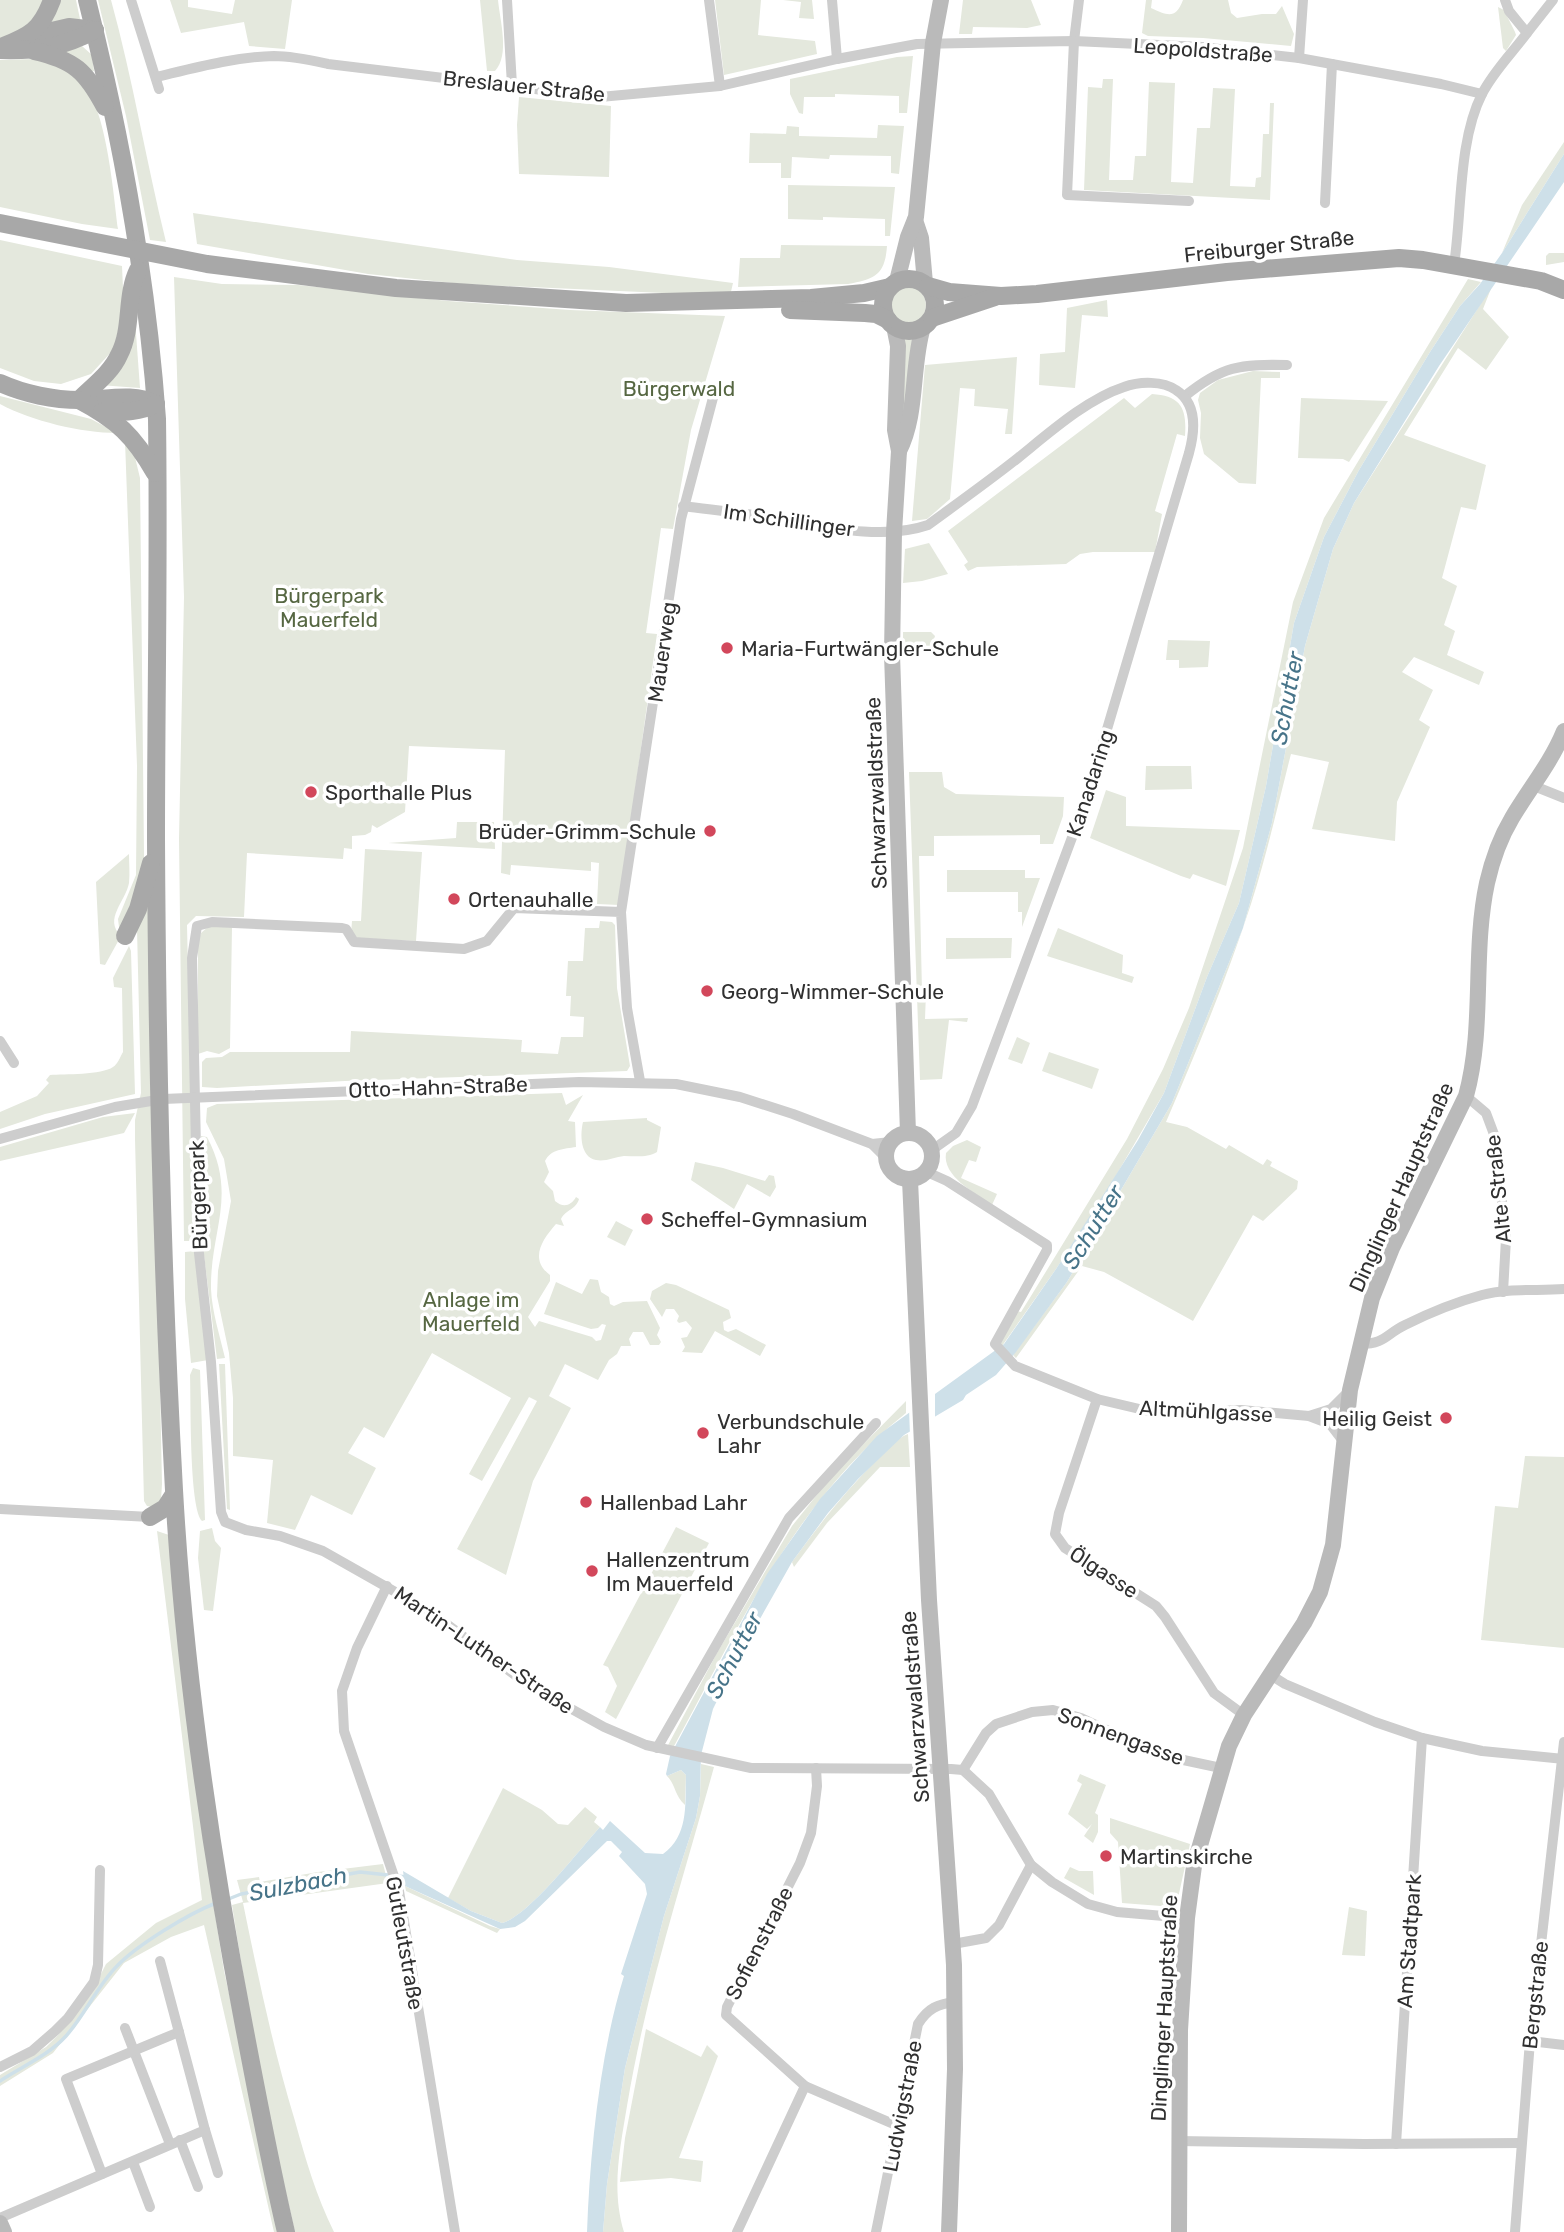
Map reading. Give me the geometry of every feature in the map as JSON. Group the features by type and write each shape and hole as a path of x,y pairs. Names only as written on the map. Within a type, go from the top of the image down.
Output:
{"main road":[{"path":"32,43 52,0"},
{"path":"87,0 114,126 139,267 156,404 156,843 162,1220 174,1494 188,1652 222,1913 286,2232"},
{"path":"0,49 32,43 72,43 94,30"},
{"path":"32,43 73,65 91,82 114,126"},
{"path":"0,223 207,264 396,288 626,303 811,298 864,293 911,278 927,285 935,298 935,312 928,323 908,331 876,314 810,310 681,312 626,303"},
{"name":"Freiburger Straße","path":"927,285 949,292 1000,296 1063,292 1227,272 1399,258 1541,281 1564,290"},
{"path":"79,400 112,367 120,354 132,282 139,267"},
{"name":"Freiburger Straße","path":"1541,281 1564,274"},
{"path":"891,323 884,313 883,299 893,284"},
{"name":"Freiburger Straße","path":"928,323 1000,296"},
{"path":"0,383 39,395 79,400 144,398 156,404"},
{"path":"79,400 102,412 141,447 157,477"},
{"path":"102,412 131,412 156,404"},
{"path":"125,936 138,909 156,843"},
{"path":"150,1517 164,1508 174,1494"},
{"path":"150,1517 178,1533"}],"street":[{"path":"131,0 159,89"},
{"path":"507,0 512,85"},
{"path":"709,0 720,86"},
{"path":"832,0 837,59"},
{"path":"893,284 915,220 933,43 941,0"},
{"path":"1079,0 1074,41 1067,195 1189,201"},
{"path":"1300,58 1303,0"},
{"path":"1505,0 1509,11 1527,33"},
{"path":"1454,265 1465,158 1470,130 1482,94 1553,0"},
{"name":"Leopoldstraße","path":"933,43 1074,41 1202,47 1300,58 1482,94"},
{"name":"Breslauer Straße","path":"156,77 238,60 273,56 600,97 657,94 720,86 837,59 933,43"},
{"path":"1325,203 1332,64"},
{"path":"915,220 921,238 927,285"},
{"name":"Schwarzwaldstraße","path":"891,323 898,346 895,430 899,451 894,532 892,650 908,1133"},
{"name":"Schwarzwaldstraße","path":"899,451 907,435 917,349 928,323"},
{"path":"894,532 928,525 1038,441 1110,393 1126,386 1141,383 1170,386 1185,396 1207,378 1227,370 1253,364 1287,365"},
{"name":"Mauerweg","path":"640,1082 626,1008 621,912 684,506 715,394"},
{"name":"Kanadaring","path":"932,1150 961,1128 972,1106 1086,800 1189,453 1194,420 1185,396"},
{"name":"Im Schillinger","path":"684,506 839,528 894,532"},
{"name":"Dinglinger Hauptstraße","path":"1179,2232 1180,2030 1187,1918 1194,1866 1221,1768 1244,1715 1304,1623 1320,1592 1333,1545 1350,1390 1372,1298 1383,1269 1466,1096 1476,1049 1480,947 1487,885 1499,845 1511,820 1557,748 1564,731"},
{"path":"1534,786 1564,798"},
{"name":"Bürgerpark","path":"225,1522 221,1512 211,1362 198,1244 192,958 196,929 204,923 344,928 354,942 464,949 487,941 514,908 621,912"},
{"path":"0,1041 14,1063"},
{"name":"Otto-Hahn-Straße","path":"0,1139 115,1107 163,1099 640,1082 695,1086 740,1097 872,1144 886,1158"},
{"name":"Alte Straße","path":"1466,1096 1486,1113 1495,1137 1506,1239 1503,1292"},
{"path":"908,1133 923,1137 932,1150 931,1165 927,1172 910,1180 897,1176 886,1158 891,1142 908,1133"},
{"name":"Otto-Hahn-Straße","path":"872,1144 891,1142"},
{"name":"Altmühlgasse","path":"927,1172 947,1181 1047,1245 1047,1251 996,1346 1015,1366 1097,1399 1148,1411 1177,1413 1241,1409 1309,1416 1330,1424 1343,1441"},
{"name":"Schwarzwaldstraße","path":"910,1180 929,1600 953,1944 955,2002 949,2232"},
{"path":"1361,1343 1372,1344 1385,1340 1398,1328 1483,1294 1564,1289"},
{"path":"1309,1416 1331,1409 1350,1390"},
{"name":"Ölgasse","path":"1097,1399 1059,1513 1055,1534 1065,1548 1156,1606 1214,1693 1244,1715"},
{"path":"662,1750 789,1518 876,1423"},
{"path":"0,1509 150,1517"},
{"name":"Martin-Luther-Straße","path":"225,1522 246,1530 280,1536 323,1551 429,1611 530,1686 604,1727 662,1750 751,1768 963,1770"},
{"name":"Gutleutstraße","path":"387,1586 357,1648 342,1691 346,1743 399,1891 455,2232"},
{"path":"1269,1674 1285,1684 1422,1738 1482,1751 1562,1759"},
{"name":"Sonnengasse","path":"963,1770 986,1733 996,1724 1032,1712 1053,1710 1081,1718 1160,1755 1221,1768"},
{"name":"Am Stadtpark","path":"1396,2144 1422,1738"},
{"name":"Bergstraße","path":"1514,2232 1530,2041 1564,1742"},
{"name":"Sofienstraße","path":"817,1768 811,1833 800,1863 727,2007 726,2015 805,2086 898,2126"},
{"path":"963,1770 989,1794 1031,1865 1052,1882 1088,1904 1117,1912 1187,1918"},
{"path":"953,1944 986,1938 993,1932 1031,1865"},
{"path":"0,2067 32,2051 55,2031 94,1982 98,1965 100,1870"},
{"path":"160,1961 218,2173"},
{"name":"Ludwigstraße","path":"876,2232 918,2024 936,2004 955,2002"},
{"path":"125,2028 175,2142 198,2187"},
{"path":"102,2174 66,2079 179,2032"},
{"path":"1530,2041 1564,2045"},
{"path":"737,2232 805,2086"},
{"path":"4,2232 0,2221 205,2130"},
{"path":"1178,2141 1521,2143"},
{"path":"133,2162 150,2207"}],"green space":[{"path":"0,0 44,0 27,30 0,39"},
{"path":"59,0 76,0 80,19 47,24"},
{"path":"98,0 111,0 166,242 150,240 126,116"},
{"path":"170,0 188,0 188,7 232,14 235,0 292,0 285,49 249,46 244,22 181,33"},
{"path":"480,0 498,0 503,47 500,64 495,71 487,71"},
{"path":"715,0 761,0 758,35 815,41 817,54 724,75"},
{"path":"783,0 812,0 814,19 799,18 801,2"},
{"path":"963,0 1031,0 1041,25 1027,28 973,27 972,34 959,34"},
{"path":"1146,0 1152,0 1151,8 1171,14 1183,0 1228,0 1231,13 1237,18 1276,14 1282,6 1294,34 1291,46 1148,36 1142,33"},
{"path":"1498,7 1504,10 1516,35 1506,51 1503,48"},
{"path":"82,46 92,55 94,71 91,72 63,50"},
{"path":"913,56 907,113 899,113 899,96 835,94 835,97 804,97 803,114 799,113 790,94 790,79"},
{"path":"34,59 71,73 91,95 108,152 118,229 0,207 0,60"},
{"path":"1103,79 1113,79 1109,180 1133,180 1135,156 1146,156 1149,82 1175,83 1171,182 1193,183 1197,128 1210,128 1213,88 1235,89 1230,186 1255,187 1256,178 1261,177 1263,134 1269,134 1270,103 1274,103 1270,200 1084,190 1088,87 1102,88"},
{"path":"519,97 611,106 609,177 519,174"},
{"path":"878,125 904,126 899,174 891,173 891,156 830,155 829,159 792,157 791,178 781,178 781,163 749,163 750,133 786,134 787,126 799,127 799,136 877,138"},
{"path":"1564,142 1564,154 1502,253 1522,205"},
{"path":"788,185 895,187 890,236 885,236 885,219 788,219"},
{"path":"193,213 517,260 609,267 733,283 730,296 462,284 368,274 197,244"},
{"path":"0,240 122,266 124,311 113,350 91,374 61,384 34,381 0,368"},
{"path":"781,245 887,246 881,269 865,280 848,284 738,287 740,258 780,258"},
{"path":"1549,253 1564,253 1564,262 1546,265 1546,256"},
{"name":"Bürgerpark Mauerfeld","path":"174,277 222,284 298,285 448,301 570,310 725,316 691,430 673,529 661,528 646,633 657,634 619,905 597,904 599,863 591,862 591,871 511,865 510,875 501,873 505,750 409,746 405,812 377,828 372,825 371,832 365,835 352,836 352,849 344,848 343,859 247,853 244,917 196,916 187,925 194,1241 184,1241 179,839 184,597"},
{"path":"1468,279 1481,282 1460,306 1430,352 1359,470 1324,537 1294,623 1266,786 1239,903 1207,977 1164,1093 1107,1191 1002,1346 999,1341 1016,1311 1021,1312 1127,1139 1163,1069 1189,1008 1243,848 1293,602 1324,518"},
{"path":"907,286 921,291 926,305 921,319 907,324 893,319 888,305 893,291"},
{"path":"1492,286 1483,309 1509,337 1486,370 1458,348 1404,435 1486,465 1476,510 1461,507 1442,578 1457,586 1444,625 1455,631 1447,655 1484,672 1479,685 1414,657 1402,672 1433,690 1419,720 1430,727 1397,802 1395,841 1312,829 1329,762 1291,754 1262,866 1243,927 1272,823 1305,646 1333,549 1354,503"},
{"path":"1107,300 1108,317 1082,315 1075,388 1039,385 1040,354 1065,352 1067,308"},
{"path":"135,320 140,388 99,385"},
{"path":"903,337 915,338 900,438"},
{"path":"1017,357 1012,434 1005,434 1008,409 974,406 975,389 960,388 950,499 927,519 912,521 925,365"},
{"path":"1253,371 1280,372 1280,378 1261,378 1256,484 1239,483 1204,454 1200,438 1201,413 1198,400 1200,393 1218,380"},
{"path":"1152,394 1170,397 1176,401 1185,418 1185,436 1177,434 1155,511 1162,514 1155,552 1093,552 1080,554 1066,564 977,567 968,571 964,565 968,562 948,531 1124,398 1135,408"},
{"path":"0,396 91,419 117,433 88,431 42,421 0,404"},
{"path":"1301,398 1388,401 1349,462 1343,459 1298,458"},
{"path":"125,441 133,449 140,478 144,876 123,931 119,927 118,919 136,875 137,766"},
{"path":"929,543 948,574 903,583 905,549"},
{"path":"903,632 931,632 935,636 932,646 903,648"},
{"path":"1168,640 1210,641 1208,667 1179,668 1179,660 1166,660"},
{"path":"1146,766 1191,766 1192,789 1145,790"},
{"path":"909,772 942,772 944,787 956,794 1064,797 1063,816 1053,844 1040,844 1040,835 934,836 934,856 919,856 925,1019 968,1018 967,1022 949,1020 942,1079 920,1080"},
{"path":"1106,790 1126,797 1126,826 1240,830 1226,886 1193,874 1190,879 1181,876 1090,838"},
{"path":"457,822 494,822 495,849 388,843 456,838"},
{"path":"365,849 422,852 416,941 356,938 351,934 352,921 361,921"},
{"path":"129,854 129,883 114,923 121,936 105,965 100,964 96,882"},
{"path":"947,870 1025,870 1025,878 1040,878 1022,927 1022,912 1018,912 1018,892 947,892"},
{"path":"150,895 162,1484 161,1500 153,1507 147,1506 144,1501 135,1139 135,1120 141,1093 137,929"},
{"path":"600,921 612,922 615,925 617,988 630,1066 627,1071 202,1087 202,1062 206,1058 222,1057 230,1052 350,1052 351,1031 522,1040 521,1052 558,1054 561,1037 583,1037 584,1017 570,1016 571,996 566,996 568,961 583,961 585,928 599,928"},
{"path":"208,927 232,927 230,1048 219,1054 207,1051 198,1054 198,941 201,933"},
{"path":"1058,928 1123,955 1122,973 1134,977 1132,983 1047,956"},
{"path":"1243,929 1166,1122 1187,1127 1226,1149 1229,1145 1263,1165 1267,1159 1272,1162 1270,1166 1298,1181 1297,1189 1263,1221 1253,1215 1193,1321 1104,1272 1082,1266 1016,1358 1013,1355 1067,1282 1172,1103"},
{"path":"946,938 1012,938 1011,958 946,959"},
{"path":"129,946 135,1094 45,1114 0,1129 0,1112 37,1096 49,1083 46,1080 50,1075 108,1070 118,1062 123,1052 122,988 114,987 113,978"},
{"path":"1017,1037 1030,1043 1022,1064 1008,1059"},
{"path":"1049,1052 1099,1069 1092,1089 1042,1071"},
{"name":"Anlage im Mauerfeld","path":"562,1093 566,1105 583,1095 568,1121 575,1122 576,1147 558,1150 548,1157 545,1161 549,1172 544,1182 553,1191 555,1201 561,1205 567,1205 576,1197 579,1199 561,1219 564,1226 556,1224 542,1243 540,1263 550,1275 550,1281 528,1317 535,1327 539,1321 592,1337 596,1341 601,1340 606,1325 591,1329 544,1314 556,1282 582,1294 590,1279 598,1280 601,1292 609,1297 610,1304 614,1306 623,1302 647,1301 660,1328 657,1335 661,1342 659,1345 650,1345 643,1332 633,1332 629,1339 631,1346 621,1346 598,1380 565,1364 549,1396 571,1408 533,1481 506,1575 457,1549 537,1401 529,1397 482,1481 469,1474 511,1398 432,1353 384,1438 364,1427 348,1453 376,1468 352,1515 311,1495 295,1530 267,1523 273,1460 233,1456 233,1398 229,1353 217,1296 218,1271 231,1201 224,1159 206,1122 207,1108 217,1104"},
{"path":"135,1113 124,1133 0,1161 0,1147 103,1117"},
{"path":"647,1118 661,1127 657,1152 645,1156 599,1160 591,1158 584,1150 583,1122"},
{"path":"201,1136 207,1137 221,1177 222,1195 211,1289 225,1358 217,1359 201,1231"},
{"path":"967,1140 981,1147 976,1162 969,1160 961,1178 997,1194 992,1205 961,1183 949,1169 946,1153 953,1146"},
{"path":"695,1162 765,1181 769,1175 774,1176 776,1187 770,1197 747,1184 734,1209 691,1180"},
{"path":"616,1221 633,1230 625,1246 607,1237"},
{"path":"195,1251 208,1360 191,1363 185,1299 185,1252"},
{"path":"666,1283 676,1285 729,1310 731,1318 723,1322 724,1330 728,1332 736,1329 766,1345 760,1356 715,1331 702,1353 682,1352 685,1347 681,1338 687,1337 692,1328 686,1321 677,1321 679,1316 674,1309 666,1309 662,1317 650,1299 652,1291"},
{"path":"219,1364 225,1364 230,1510 227,1509"},
{"path":"193,1368 200,1370 205,1520 202,1521 198,1512 193,1476 190,1375"},
{"path":"906,1401 906,1413 867,1448 832,1486 801,1526 747,1611 673,1748 667,1747 717,1653 792,1526 832,1476"},
{"path":"908,1434 910,1467 880,1467 827,1523 794,1567 792,1562 844,1495 893,1444"},
{"path":"1525,1456 1564,1457 1564,1648 1481,1640 1495,1506 1518,1508"},
{"path":"676,1527 709,1543 616,1719 605,1712 617,1686 608,1667 603,1665"},
{"path":"212,1528 215,1541 221,1548 213,1611 204,1610 198,1558 200,1531"},
{"path":"157,1531 169,1535 202,1831 224,1971 282,2232 274,2232 204,1925 171,1937 124,1963 53,2053 0,2086 0,2075 46,2047 59,2034 96,1984 106,1964 156,1923 202,1900"},
{"path":"701,1764 714,1767 644,2020 624,2122 617,2185 624,2232 603,2232 607,2184 625,2068 664,1916 696,1818"},
{"path":"681,1770 686,1775 685,1805 667,1776"},
{"path":"1080,1774 1106,1785 1095,1813 1098,1815 1098,1832 1093,1843 1084,1836 1092,1824 1087,1829 1068,1814 1082,1784 1077,1781"},
{"path":"503,1788 542,1810 558,1824 568,1825 585,1807 597,1817 594,1822 600,1827 539,1896 513,1918 502,1923 471,1911 448,1898"},
{"path":"1110,1818 1190,1844 1178,1898 1174,1903 1161,1906 1122,1903 1118,1842 1110,1833"},
{"path":"383,1864 388,1883 243,1903 287,2094 312,2178 334,2232 295,2232 268,2110 232,1905 243,1902 237,1880 259,1877 260,1882"},
{"path":"1070,1867 1079,1871 1093,1871 1094,1895 1064,1878"},
{"path":"405,1886 500,1929 497,1933 406,1891"},
{"path":"1349,1907 1367,1911 1365,1956 1342,1955"},
{"path":"646,2029 701,2057 707,2045 718,2056 679,2158 703,2161 701,2182 671,2178 620,2182 625,2138"}],"water":[{"name":"Schutter","path":"1564,154 1564,182 1439,366 1354,503 1333,549 1305,646 1272,823 1243,928 1172,1103 1067,1282 1016,1352 996,1375 966,1395 963,1400 904,1435 858,1479 828,1513 792,1562 738,1658 713,1709 701,1755 700,1796 696,1818 664,1916 625,2068 607,2184 603,2232 587,2232 594,2136 603,2069 624,1976 621,1974 647,1894 645,1884 619,1856 622,1852 611,1841 607,1841 525,1921 515,1927 500,1929 405,1886 403,1871 471,1911 502,1923 513,1918 539,1896 600,1827 603,1830 610,1821 645,1853 663,1854 677,1838 684,1819 686,1775 681,1770 667,1776 670,1756 767,1574 820,1499 877,1436 1004,1344 1056,1269 1138,1140 1164,1093 1207,977 1239,903 1266,786 1294,623 1324,537 1359,470 1430,352 1460,306 1502,253"}],"pier":[{"path":"935,1392 935,1421 910,1435 909,1408"}],"waterway":[{"name":"Sulzbach","path":"226,1900 241,1894 360,1872 407,1877"},
{"name":"Sulzbach","path":"0,2081 59,2043 73,2028 110,1974 126,1958 164,1931 216,1903"}],"place":[{"name":"Maria-Furtwängler-Schule","path":"727,648"},
{"name":"Sporthalle Plus","path":"311,792"},
{"name":"Brüder-Grimm-Schule","path":"710,831"},
{"name":"Ortenauhalle","path":"454,899"},
{"name":"Georg-Wimmer-Schule","path":"707,991"},
{"name":"Scheffel-Gymnasium","path":"647,1219"},
{"name":"Heilig Geist","path":"1446,1418"},
{"name":"Verbundschule Lahr","path":"703,1433"},
{"name":"Hallenbad Lahr","path":"586,1502"},
{"name":"Hallenzentrum Im Mauerfeld","path":"592,1571"},
{"name":"Martinskirche","path":"1106,1856"}],"park label":[{"name":"Bürgerwald","path":"679,388"}]}
